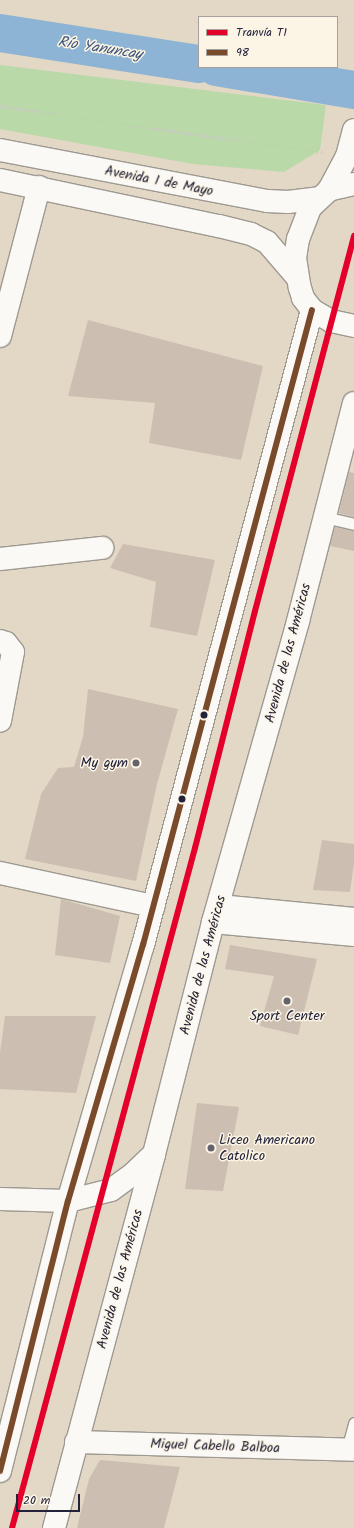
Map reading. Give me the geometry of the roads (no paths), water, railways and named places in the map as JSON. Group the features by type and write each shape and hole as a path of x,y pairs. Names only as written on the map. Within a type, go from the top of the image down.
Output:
{"main road":[{"path":"350,145 324,194 308,212 298,239 295,258 296,276 303,298 312,310 331,321 354,326"},
{"name":"Avenida 1 de Mayo","path":"0,150 267,201 288,202 324,194"},
{"path":"0,180 39,187 251,234 267,242 296,276"},
{"path":"324,194 354,184"},
{"path":"0,335 39,187"},
{"path":"0,1471 68,1201 153,906 312,310"},
{"name":"Avenida de las Américas","path":"54,1528 154,1154 216,914 298,621 354,406"},
{"path":"0,559 102,548"},
{"path":"0,641 6,643 13,652 0,721"},
{"path":"0,873 153,906"},
{"path":"216,914 354,919"},
{"path":"216,914 354,935"},
{"path":"0,1199 68,1201 111,1190 133,1174 154,1154"},
{"name":"Miguel Cabello Balboa","path":"76,1442 350,1450"}],"lane":[{"path":"324,517 354,524"},
{"path":"350,1450 354,1423"}],"waterway":[{"name":"Río Yanuncay","path":"0,33 198,64"},
{"name":"Río Yanuncay","path":"222,68 354,90"}],"tram line":[{"name":"T1","path":"12,1528 195,848 255,611 354,236"}],"place":[{"name":"My gym","path":"136,763"},
{"name":"Sport Center","path":"287,1001"},
{"name":"Liceo Americano Catolico","path":"211,1148"}]}
